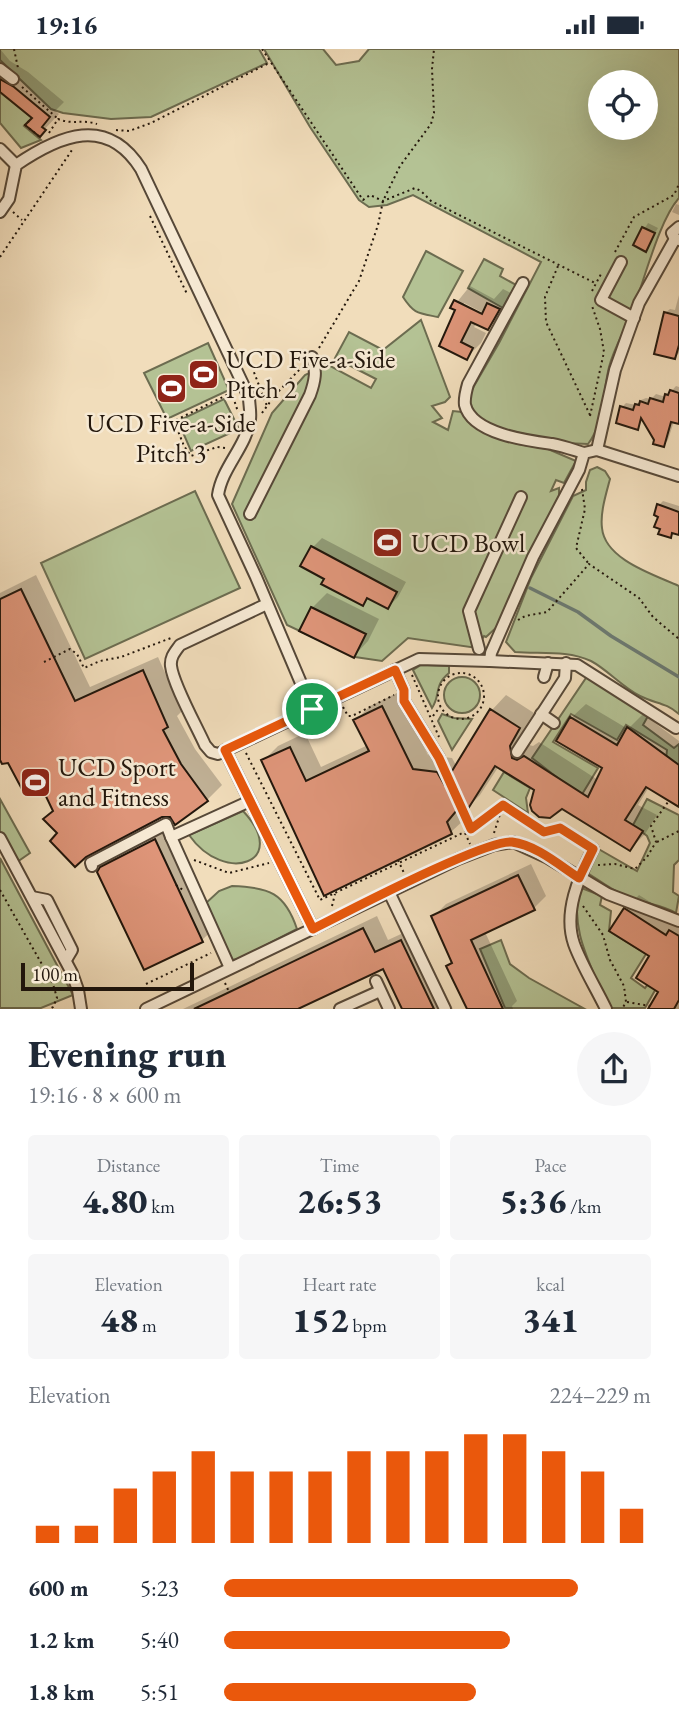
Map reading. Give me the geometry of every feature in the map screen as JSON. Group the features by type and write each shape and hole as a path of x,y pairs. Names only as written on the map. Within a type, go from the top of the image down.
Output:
{"street":[{"path":"0,69 13,79"},
{"path":"0,212 9,199 16,165 60,141 89,133 114,141 132,155 154,195 249,397 250,421 245,437 220,482 218,495 312,709"},
{"path":"0,149 16,165"},
{"path":"597,450 615,370 639,303 677,239 673,230 679,227"},
{"path":"616,260 601,300 634,318"},
{"path":"523,283 468,384 466,407 472,417 483,426 526,441 554,444 584,453 597,450 679,476"},
{"path":"250,514 310,395 316,367 312,357"},
{"path":"490,661 533,557 579,470 584,453"},
{"path":"479,649 468,611 521,497"},
{"path":"267,604 180,645 172,655 171,666 175,678 205,745 211,752 218,754 419,659 578,665 676,728"},
{"path":"544,677 548,663"},
{"path":"517,752 565,678 566,663"},
{"path":"395,670 404,690 404,701 439,758"},
{"path":"541,714 554,723"},
{"path":"225,750 313,929"},
{"path":"171,837 250,801"},
{"path":"92,866 91,863 166,824 225,971"},
{"path":"0,838 66,960 78,990 81,1009"},
{"path":"146,1009 389,892 494,845 513,842 531,849 608,894 679,921"},
{"path":"593,849 579,878 574,896 574,943 606,1009"},
{"path":"389,892 445,1009"},
{"path":"340,1009 378,986 389,1009"}],"path":[{"path":"262,49 363,200 370,195 383,201 415,188 431,201 595,283"},
{"path":"283,386 323,344 359,281 378,225 383,201 400,166 431,124 434,49"},
{"path":"129,131 151,123 270,62"},
{"path":"0,257 77,142 70,124 58,119 13,79"},
{"path":"29,121 25,125 45,141 58,119"},
{"path":"616,260 634,217 674,195 679,184"},
{"path":"148,211 188,296"},
{"path":"559,265 545,297 546,323 590,416 604,352 600,329 591,305"},
{"path":"590,297 595,283 607,267"},
{"path":"250,362 267,407"},
{"path":"228,380 240,418"},
{"path":"232,393 174,421 191,456 217,447 226,448 234,454"},
{"path":"579,470 585,509 576,548 589,564 639,598 653,617 679,639"},
{"path":"502,629 526,616 547,613 589,564"},
{"path":"44,662 71,649 77,654 84,668 178,635"},
{"path":"411,671 439,733 439,758 471,829"},
{"path":"451,675 473,675 483,687 484,703 474,716 467,719 454,718 444,713 440,706 440,685 451,675"},
{"path":"341,703 348,716 352,716 404,690 418,686"},
{"path":"432,717 440,706"},
{"path":"241,743 320,900 398,861 471,829 503,805"},
{"path":"656,842 651,826 668,802"},
{"path":"494,845 494,832 503,805"},
{"path":"503,805 544,832 560,828 593,849"},
{"path":"587,861 599,866 615,864 635,869 647,857 656,842 679,831"},
{"path":"180,856 229,873 280,860"},
{"path":"398,861 405,876"},
{"path":"176,885 184,892"},
{"path":"0,890 53,984 57,998 50,1009"},
{"path":"582,905 603,935 610,960 624,986 626,1002 622,1009"},
{"path":"145,984 211,952 225,971"},
{"path":"53,984 61,980"},
{"path":"626,1002 650,1006"}],"green space":[{"path":"0,49 259,49 267,63 151,117 111,119 51,109 0,60"},
{"path":"264,49 323,49 336,65 359,61 369,49 679,49 679,198 665,221 614,353 600,417 588,444 564,443 493,427 479,419 469,405 470,393 541,262 413,195 387,205 369,207 359,200 310,127"},
{"path":"0,92 32,118 24,126 41,140 21,148 0,123"},
{"path":"426,251 463,271 438,317 417,312 403,297"},
{"path":"484,259 503,269 500,276 516,285 503,308 468,288"},
{"name":"UCD Bowl","path":"421,320 450,397 445,402 432,406 442,418 433,422 448,430 453,411 462,412 487,433 518,444 548,449 576,461 564,483 556,480 551,491 559,488 559,497 498,626 484,636 477,648 408,638 382,661 355,657 287,625 232,504 272,413 305,375 320,368 323,362 371,388 376,379 335,358 349,332 383,350"},
{"path":"208,343 229,390 167,419 144,373"},
{"path":"224,399 239,429 191,451 178,421"},
{"path":"597,467 605,471 610,479 602,522 605,539 621,558 679,586 679,714 633,692 591,661 563,654 515,652 506,642 531,578 573,496 586,490 590,470"},
{"path":"195,491 240,588 85,659 41,563"},
{"path":"421,665 449,666 449,673 439,686 432,708 413,670"},
{"path":"588,675 648,716 643,725 674,748 679,744 679,768 666,759 667,750 626,725 617,740 571,714 553,742 598,768 581,796 532,758"},
{"path":"462,677 475,682 480,695 475,708 462,713 449,708 444,695 449,682"},
{"path":"442,714 472,719 452,750 438,721"},
{"path":"504,772 530,788 526,798 528,813 493,790"},
{"path":"0,799 30,853 17,862 0,833"},
{"path":"647,799 679,815 679,860 674,865 673,892 679,896 676,913 618,892 581,869 595,847 637,871 650,843 647,836 633,825"},
{"path":"243,811 256,829 260,843 256,854 248,861 235,863 219,860 204,851 189,835"},
{"path":"0,858 73,995 41,1008 0,1008"},
{"path":"232,886 256,888 274,894 287,907 297,929 239,959 232,960 205,904 219,891"},
{"path":"579,887 602,896 600,905 611,911 609,931 646,954 631,978 645,988 651,980 658,985 645,1008 604,1008 604,998 579,931"},
{"path":"501,940 510,964 529,978 583,1008 505,1008 480,949"}],"building":[{"path":"0,79 14,87 50,117 42,127 46,130 40,137 25,125 32,118 0,92"},
{"path":"642,227 655,233 646,252 633,245"},
{"path":"454,300 482,314 487,303 500,309 488,330 471,322 461,342 473,348 467,360 439,346 455,310 450,308"},
{"path":"664,312 679,316 679,345 675,359 654,354"},
{"path":"670,390 679,393 679,424 671,422 664,447 653,444 654,440 641,418 638,430 616,423 620,406 633,410 635,404 639,405 640,401 648,404 650,398 663,402 665,394 668,395"},
{"path":"657,504 679,512 679,535 672,533 671,538 658,534 660,529 654,527 658,517 654,515"},
{"path":"311,546 397,592 388,609 367,598 363,606 321,584 324,579 300,566"},
{"path":"21,589 75,701 143,670 168,727 163,730 181,764 208,801 175,825 170,817 162,817 86,857 75,867 50,841 57,833 43,819 53,811 41,786 24,793 8,763 2,764 0,760 0,599"},
{"path":"311,607 366,634 354,658 299,631"},
{"path":"382,706 413,769 437,772 444,784 490,709 520,728 510,746 512,758 517,760 524,756 588,797 602,768 556,741 570,717 617,745 627,727 679,765 679,807 646,787 625,820 643,831 630,851 562,809 550,818 539,817 530,805 534,790 495,766 466,812 462,804 447,822 452,834 324,896 261,760 290,747 306,781 369,751 353,720"},
{"path":"155,839 203,942 144,970 97,872 100,867"},
{"path":"518,875 535,910 471,940 503,1009 467,1009 446,966 452,963 431,916"},
{"path":"624,908 666,935 669,930 679,936 679,1000 674,1009 648,1009 658,992 636,978 649,956 609,931"},
{"path":"363,928 375,952 401,940 434,1009 402,1009 383,969 298,1009 194,1009"}],"waterway":[{"path":"530,588 578,612 611,636 679,677"}],"place":[{"name":"UCD Five-a-Side Pitch 2","path":"203,374"},
{"name":"UCD Five-a-Side Pitch 3","path":"171,388"},
{"name":"UCD Bowl","path":"388,543"},
{"name":"UCD Sport and Fitness","path":"35,782"}],"route":[{"path":"395,670 404,690 404,701 439,758 471,829 503,805 544,832 560,828 593,849 579,878 531,849 505,842 458,859 313,929 225,750 312,709 395,670"}]}
